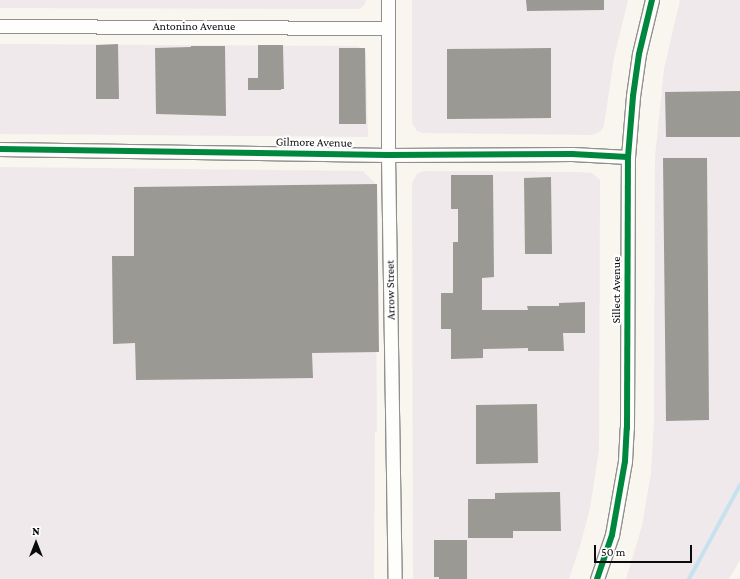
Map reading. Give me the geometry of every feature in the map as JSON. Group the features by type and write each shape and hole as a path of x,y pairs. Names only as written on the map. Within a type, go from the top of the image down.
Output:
{"street":[{"name":"Arrow Street","path":"388,0 388,155 395,579"},
{"name":"Sillect Avenue","path":"597,579 612,535 625,461 627,428 628,157 639,54 652,0"},
{"name":"Antonino Avenue","path":"0,26 388,28"},
{"name":"Gilmore Avenue","path":"0,149 388,155 572,154 628,157"}],"shaded area":[{"path":"0,0 366,0 365,4 360,9 311,9 0,8"},
{"path":"412,0 628,0 614,58 604,125 601,131 592,135 423,133 417,131 412,123"},
{"path":"680,0 740,0 740,560 729,579 626,579 642,526 651,473 654,421 655,157 664,69"},
{"path":"0,44 356,46 362,48 366,53 368,137 0,134"},
{"path":"0,167 363,171 375,183 377,431 375,432 374,579 0,579"},
{"path":"424,171 576,172 592,173 600,180 599,450 590,508 569,579 413,579 412,183 417,174"}],"building":[{"path":"526,0 604,0 604,10 527,11"},
{"path":"118,44 119,99 96,99 96,45"},
{"path":"258,45 283,45 284,89 248,90 248,78 258,78"},
{"path":"225,46 226,116 156,114 155,48"},
{"path":"339,48 365,48 366,124 339,124"},
{"path":"551,48 551,118 447,119 447,49"},
{"path":"740,91 740,137 666,137 665,92"},
{"path":"663,158 707,158 709,420 666,421"},
{"path":"451,175 493,175 494,277 482,278 482,310 528,310 527,306 559,306 559,303 585,302 585,333 563,333 564,351 528,351 528,348 483,349 483,358 451,359 451,329 441,329 441,293 453,293 453,242 458,242 458,209 451,209"},
{"path":"551,177 552,254 525,254 524,178"},
{"path":"377,184 379,352 312,353 313,378 136,380 135,343 113,344 112,256 134,256 134,187"},
{"path":"537,404 538,463 476,464 476,405"},
{"path":"560,492 561,531 513,531 513,538 468,538 468,499 495,499 495,493"},
{"path":"434,540 467,540 467,579 439,579 439,577 434,577"}],"waterway":[{"path":"689,579 740,485"}],"cycle path":[{"path":"597,579 612,535 625,461 627,428 628,157 633,96 639,54 652,0"},
{"path":"0,149 388,155 572,154 628,157"}]}
